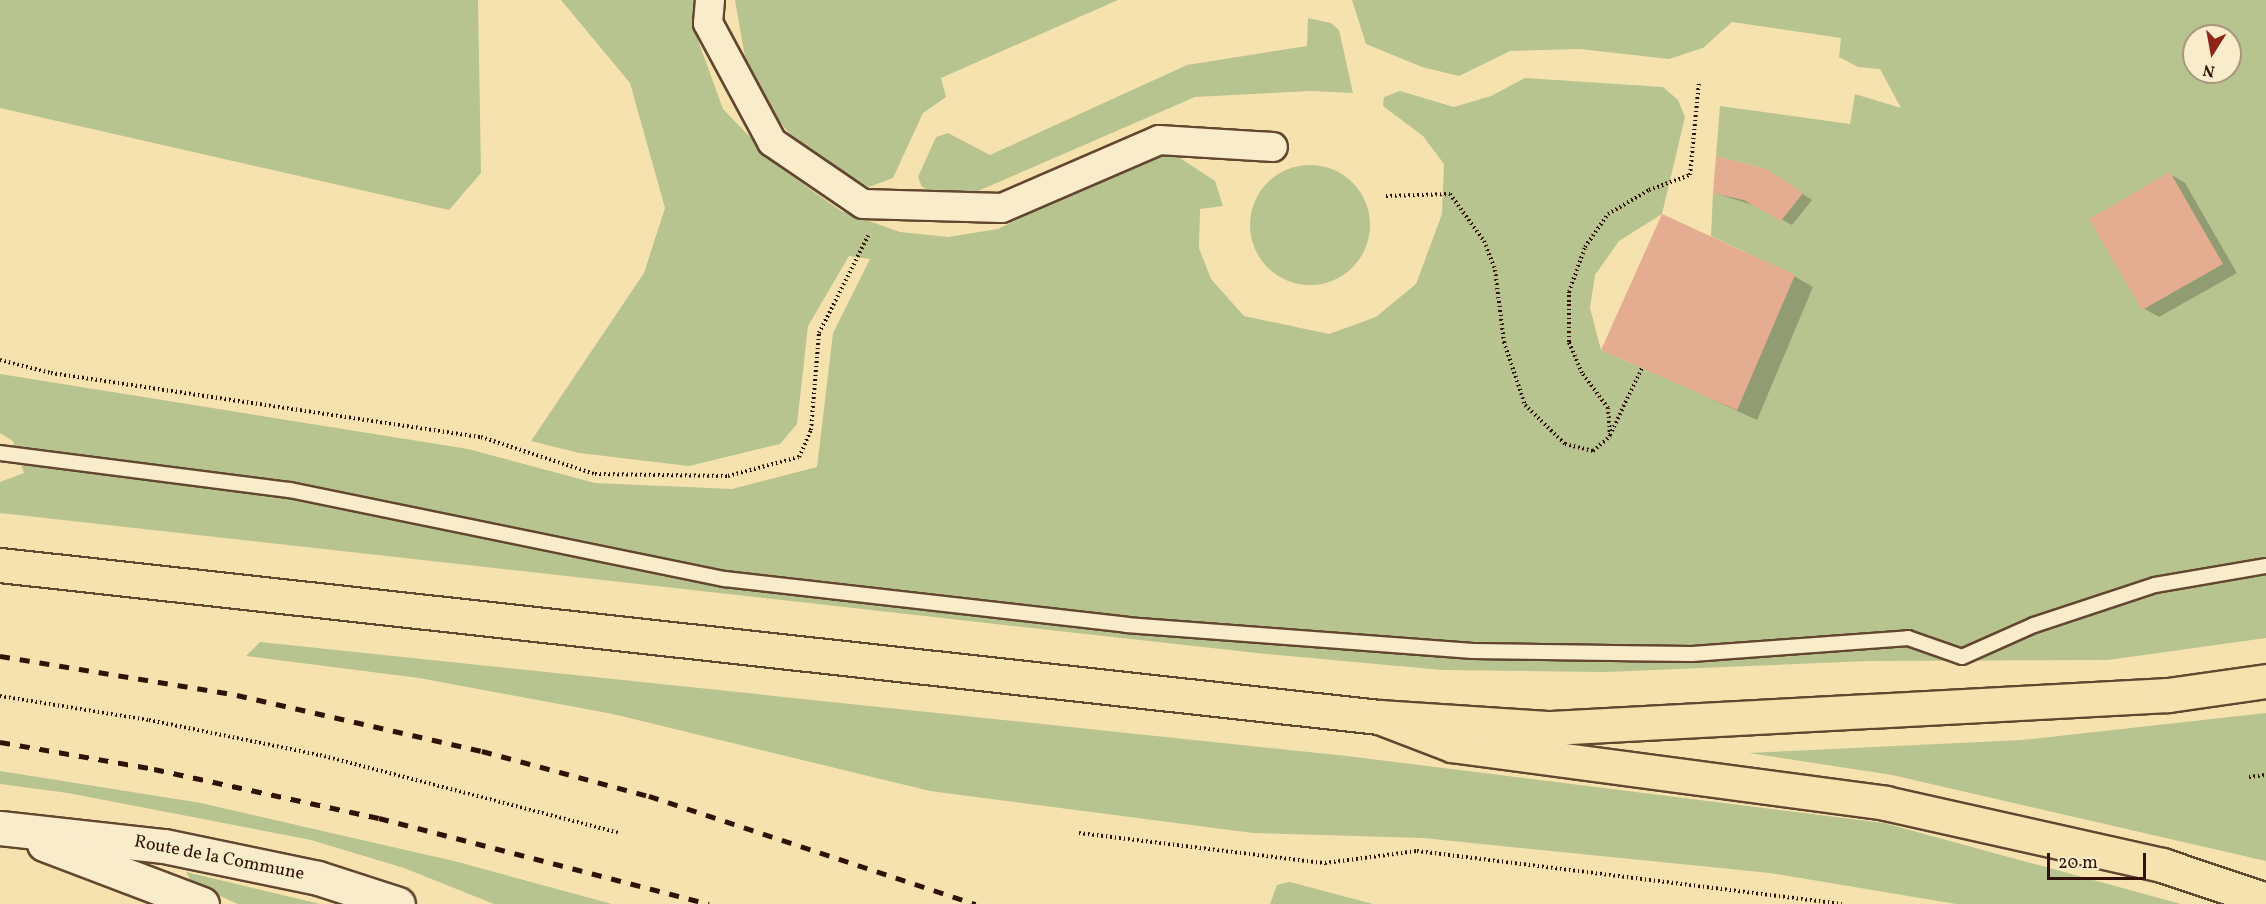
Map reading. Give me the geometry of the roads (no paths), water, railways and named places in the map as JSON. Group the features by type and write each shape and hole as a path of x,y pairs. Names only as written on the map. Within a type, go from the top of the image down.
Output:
{"main road":[{"path":"0,565 1379,717 1551,728 2168,695 2266,681"},
{"path":"1379,717 1452,745 1885,803 2162,865 2266,900"},
{"path":"0,828 202,904"},
{"name":"Route de la Commune","path":"0,828 164,846 318,878 398,904"}],"street":[{"path":"710,0 708,23 772,142 863,204 1002,208 1159,140 1273,147"}],"lane":[{"path":"0,453 290,490 725,579 1126,625 1473,651 1692,654 1908,638 1962,657 2034,625 2155,585 2266,566"}],"railway":[{"path":"0,656 237,695 482,751 649,796 976,904"},
{"path":"0,742 154,769 379,818 709,904"}]}
